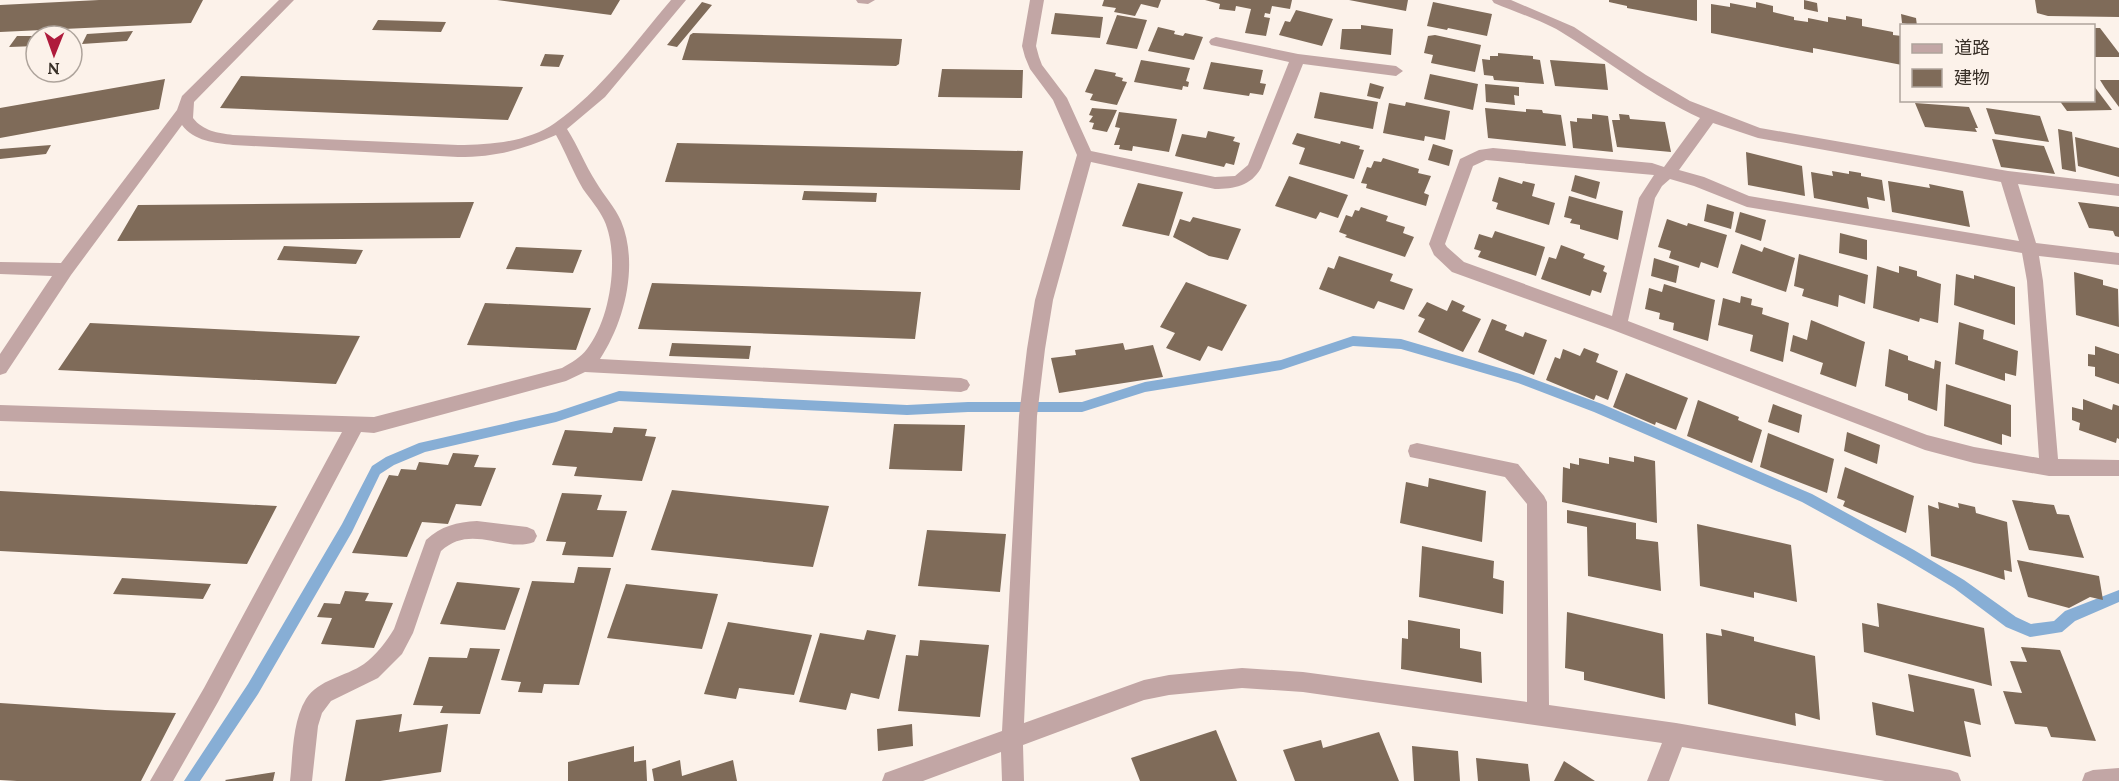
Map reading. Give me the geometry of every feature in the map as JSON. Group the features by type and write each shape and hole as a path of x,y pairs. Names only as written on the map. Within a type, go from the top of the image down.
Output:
{"street":[{"path":"0,368 65,270 183,113 187,100 287,0"},
{"path":"183,113 186,122 196,130 222,139 458,151 505,148 559,128 600,93 679,0"},
{"path":"863,0 868,0"},
{"path":"1013,781 1012,739 1028,416 1044,300 1085,155 1060,98 1035,66 1032,57 1029,46 1037,0"},
{"path":"1499,0 1569,30 1641,79 1685,105 1758,132 2008,177 2119,190"},
{"path":"1216,42 1298,59 1396,71"},
{"path":"1085,155 1215,183 1244,180 1252,173 1257,162 1298,59"},
{"path":"1619,325 1647,198 1656,182 1668,173 1710,116"},
{"path":"0,412 374,424 566,374 584,365 599,349 607,327 621,280 621,259 612,222 588,184 559,128"},
{"path":"2119,259 1987,243 1747,201 1698,181 1668,173 1617,165 1484,154 1466,163 1437,244 1440,251 1458,267 1619,325 1925,442 1999,462 2049,468 2119,468"},
{"path":"2008,177 2030,248 2035,281 2049,468"},
{"path":"0,268 65,270"},
{"path":"584,365 962,385"},
{"path":"161,781 211,695 356,424"},
{"path":"1416,451 1511,470 1537,502 1538,714"},
{"path":"301,781 307,726 313,707 324,694 370,670 395,647 403,633 433,546 441,537 467,530 526,536"},
{"path":"892,781 1144,690 1169,685 1242,678 1303,682 1676,734 1950,781"},
{"path":"1658,781 1676,734"},
{"path":"2093,781 2119,779"}],"building":[{"path":"99,0 203,0 191,23 84,28 84,24 24,24 24,31 0,32 0,5"},
{"path":"497,0 620,0 611,15"},
{"path":"1104,0 1161,0 1158,8 1141,4 1135,16 1114,12 1116,8 1102,6"},
{"path":"1205,0 1292,0 1290,9 1272,6 1270,14 1265,13 1264,17 1270,18 1266,36 1245,33 1251,9 1236,6 1235,11 1219,9 1220,4"},
{"path":"1349,0 1408,0 1406,11"},
{"path":"1609,0 1697,0 1697,21 1627,8 1627,6 1609,2"},
{"path":"1804,0 1817,3 1818,12 1804,9"},
{"path":"2035,0 2119,0 2119,17 2048,16 2037,13"},
{"path":"702,2 712,5 677,47 667,45"},
{"path":"1433,2 1492,14 1487,36 1427,26"},
{"path":"1756,2 1773,6 1773,12 1794,17 1794,20 1808,22 1808,18 1828,22 1828,17 1846,20 1846,16 1862,19 1862,26 1893,32 1893,35 1900,36 1900,65 1813,48 1813,53 1711,33 1711,4 1730,7 1730,3 1756,8"},
{"path":"1296,10 1333,19 1322,46 1279,35 1285,21 1290,22"},
{"path":"1055,13 1103,17 1100,38 1051,34"},
{"path":"1901,14 1916,18 1917,24 1902,23"},
{"path":"1117,15 1147,20 1137,49 1106,44"},
{"path":"378,20 446,22 441,32 372,30"},
{"path":"1361,25 1393,29 1391,55 1340,49 1342,29 1361,29"},
{"path":"1158,27 1175,31 1174,34 1183,36 1185,33 1203,37 1194,60 1148,51"},
{"path":"2095,28 2100,28 2119,53 2119,57 2095,57"},
{"path":"133,31 127,41 84,44 87,34"},
{"path":"693,33 902,39 899,64 896,66 682,60 690,35"},
{"path":"1435,35 1481,45 1475,72 1431,63 1433,55 1424,53 1428,36"},
{"path":"17,36 24,36 24,46 9,47"},
{"path":"1498,53 1533,56 1533,59 1540,60 1544,84 1494,80 1493,76 1484,75 1482,59 1490,60 1490,56 1498,56"},
{"path":"545,54 564,55 559,67 540,66"},
{"path":"1141,60 1190,68 1186,81 1189,82 1188,87 1183,86 1182,90 1134,82"},
{"path":"1550,60 1605,64 1608,90 1555,86"},
{"path":"1211,62 1263,70 1260,83 1266,84 1263,95 1250,93 1249,96 1203,89"},
{"path":"942,69 1023,70 1022,98 938,97"},
{"path":"1095,69 1116,73 1115,76 1127,82 1117,105 1090,100 1093,94 1085,92"},
{"path":"1430,74 1478,84 1473,110 1424,99"},
{"path":"241,76 523,87 508,120 220,108"},
{"path":"165,79 159,109 0,138 0,108"},
{"path":"2100,80 2119,80 2119,107 2105,88"},
{"path":"1370,83 1384,87 1380,99 1367,96"},
{"path":"1485,84 1519,87 1519,96 1514,95 1515,105 1486,102"},
{"path":"2095,87 2112,110 2067,111 2060,102 2095,102"},
{"path":"1320,92 1378,102 1373,129 1314,118"},
{"path":"1406,102 1450,111 1445,140 1425,136 1424,141 1383,133 1389,103 1405,106"},
{"path":"1915,103 1969,107 1978,128 1975,128 1977,132 1925,127"},
{"path":"1092,108 1117,110 1107,132 1092,129 1094,123 1089,122 1093,116 1089,115"},
{"path":"1485,108 1526,112 1526,109 1542,110 1543,113 1561,115 1566,146 1488,138"},
{"path":"1986,108 2040,116 2049,142 1995,134"},
{"path":"1119,112 1177,119 1169,152 1133,146 1132,151 1119,149 1120,145 1114,145 1120,128 1115,127"},
{"path":"1592,114 1608,116 1613,152 1573,148 1570,121 1577,122 1577,118 1592,119"},
{"path":"1619,114 1629,115 1630,119 1665,122 1671,152 1617,147 1612,120 1620,120"},
{"path":"2058,129 2072,132 2076,172 2062,169"},
{"path":"1208,131 1235,137 1233,141 1240,143 1234,165 1226,163 1224,167 1175,156 1182,134 1206,138"},
{"path":"1297,133 1340,144 1341,141 1360,146 1359,149 1364,150 1354,179 1299,164 1305,148 1292,144"},
{"path":"2075,137 2119,148 2119,177 2078,166"},
{"path":"1992,139 2044,146 2055,174 2001,167"},
{"path":"677,143 1023,151 1020,190 665,182"},
{"path":"1433,144 1453,150 1449,166 1428,160"},
{"path":"51,145 46,154 0,159 0,149"},
{"path":"1746,152 1802,166 1805,196 1748,185"},
{"path":"1383,158 1419,169 1418,173 1431,176 1424,193 1429,195 1426,206 1366,188 1367,184 1361,183 1367,167 1371,168 1374,161 1381,162"},
{"path":"1832,171 1849,174 1849,171 1861,173 1861,176 1882,180 1885,201 1867,197 1869,209 1814,198 1811,172 1833,176"},
{"path":"1575,175 1600,182 1596,199 1571,191"},
{"path":"1289,176 1348,195 1338,218 1320,212 1316,219 1275,206"},
{"path":"1499,177 1522,184 1523,181 1535,184 1532,196 1555,203 1549,225 1496,209 1498,203 1492,201"},
{"path":"1888,181 1930,188 1929,184 1963,191 1970,227 1892,212"},
{"path":"1138,183 1183,192 1169,236 1122,226"},
{"path":"804,191 877,193 876,202 802,200"},
{"path":"1569,196 1623,211 1618,240 1580,229 1580,225 1570,223 1572,219 1564,217"},
{"path":"474,202 460,238 117,241 138,205"},
{"path":"2078,202 2119,207 2119,237 2115,236 2113,231 2089,228"},
{"path":"1707,204 1734,212 1731,229 1704,221"},
{"path":"1361,207 1388,216 1386,221 1405,227 1403,233 1414,237 1405,257 1345,237 1347,235 1339,232 1346,215 1352,217 1355,210 1359,211"},
{"path":"1740,212 1766,220 1761,241 1735,232"},
{"path":"1193,217 1241,229 1228,260 1209,256 1173,237 1180,219 1190,222"},
{"path":"1667,219 1727,235 1718,268 1701,262 1699,268 1669,258 1671,251 1658,247"},
{"path":"1495,231 1545,247 1536,276 1478,257 1481,251 1474,249 1479,234 1492,238"},
{"path":"1840,233 1867,240 1867,260 1839,253"},
{"path":"1741,244 1762,252 1764,247 1795,258 1786,292 1732,273"},
{"path":"1561,245 1585,254 1583,258 1605,266 1603,271 1607,273 1601,293 1592,290 1590,296 1541,279 1549,257 1556,259"},
{"path":"284,246 363,250 356,264 277,260"},
{"path":"516,247 582,250 573,273 506,269"},
{"path":"1799,254 1868,275 1865,304 1839,295 1838,307 1802,296 1804,289 1794,286"},
{"path":"1339,256 1393,274 1390,281 1413,289 1404,310 1378,301 1374,309 1319,289 1328,267 1334,269"},
{"path":"1654,258 1679,266 1676,283 1651,276"},
{"path":"1877,266 1899,273 1899,266 1917,271 1917,276 1941,284 1938,323 1920,318 1919,322 1873,308"},
{"path":"2074,272 2103,280 2103,285 2118,289 2119,327 2076,315"},
{"path":"1956,274 1974,279 1974,275 2015,287 2015,325 1954,305"},
{"path":"1186,282 1247,305 1222,351 1208,346 1200,361 1166,348 1175,333 1160,327"},
{"path":"652,283 921,292 915,339 638,329"},
{"path":"1664,284 1715,300 1708,341 1673,330 1674,323 1659,319 1660,313 1645,309 1649,288 1662,292"},
{"path":"1741,296 1752,299 1751,305 1763,308 1762,314 1789,323 1783,362 1750,351 1753,335 1718,325 1723,298 1740,303"},
{"path":"1452,300 1465,306 1462,311 1481,319 1463,352 1418,332 1425,319 1418,316 1427,302 1447,311"},
{"path":"485,303 591,308 576,350 467,345"},
{"path":"1492,319 1507,325 1505,330 1523,337 1525,332 1547,340 1534,375 1478,352"},
{"path":"1811,320 1865,342 1856,387 1820,374 1823,363 1790,351 1793,335 1807,340"},
{"path":"1959,322 1984,330 1983,339 2018,351 2016,376 2005,373 2005,381 1955,364"},
{"path":"90,323 360,336 336,384 58,370"},
{"path":"672,343 751,346 749,359 669,356"},
{"path":"1123,343 1125,350 1153,345 1163,377 1059,393 1051,358 1076,355 1075,350"},
{"path":"2095,346 2119,354 2119,384 2095,376 2095,367 2088,366 2088,354 2095,355"},
{"path":"1584,348 1599,354 1596,362 1618,371 1608,400 1596,395 1594,400 1546,380 1555,357 1560,359 1563,349 1580,356"},
{"path":"1889,349 1908,356 1908,360 1934,369 1935,360 1941,362 1937,411 1908,400 1908,394 1885,386"},
{"path":"1626,373 1688,398 1676,430 1656,422 1655,425 1613,407"},
{"path":"1946,384 2011,405 2011,437 2002,434 2002,445 1944,426"},
{"path":"2083,399 2112,410 2113,404 2119,406 2119,439 2117,438 2116,443 2079,430 2080,423 2072,420 2072,407 2083,410"},
{"path":"1698,400 1739,417 1738,420 1762,430 1752,463 1687,436"},
{"path":"1773,404 1802,415 1799,433 1768,422"},
{"path":"894,424 965,425 962,471 889,469"},
{"path":"614,427 647,429 645,436 656,437 642,481 574,476 577,467 552,465 565,430 612,433"},
{"path":"1847,432 1880,445 1877,464 1844,451"},
{"path":"1768,433 1834,459 1827,493 1760,467"},
{"path":"453,453 479,455 474,467 496,468 481,506 456,504 448,524 422,522 407,557 352,553 389,475 398,476 401,469 416,470 419,462 448,465"},
{"path":"1634,456 1655,461 1657,523 1562,502 1563,467 1570,469 1570,463 1579,465 1579,458 1609,464 1609,457 1634,462"},
{"path":"1845,467 1914,496 1906,533 1843,506 1845,501 1837,498"},
{"path":"1429,478 1486,491 1482,542 1400,523 1406,482 1428,487"},
{"path":"672,490 829,506 813,567 651,550"},
{"path":"0,491 277,506 247,564 0,551"},
{"path":"562,493 602,495 597,510 627,511 613,557 562,555 566,542 546,541"},
{"path":"2012,500 2054,505 2057,514 2069,515 2084,558 2029,550"},
{"path":"1938,502 1959,508 1958,503 1975,507 1976,513 2007,522 2012,572 2004,570 2005,580 1931,556 1928,505 1939,509"},
{"path":"1567,510 1636,523 1636,539 1658,542 1661,591 1588,576 1587,527 1567,523"},
{"path":"1697,524 1791,545 1797,602 1754,592 1754,598 1700,586"},
{"path":"927,530 1006,534 1000,592 918,586"},
{"path":"1422,546 1494,561 1493,578 1504,581 1503,614 1419,597"},
{"path":"2017,560 2099,576 2103,600 2090,597 2069,608 2028,597"},
{"path":"578,567 611,568 579,685 544,684 542,693 518,692 521,682 501,680 532,581 574,583"},
{"path":"122,578 211,584 203,599 113,594"},
{"path":"457,582 520,588 505,630 440,624"},
{"path":"626,584 718,594 702,649 607,638"},
{"path":"345,591 369,593 365,601 393,603 374,648 321,644 332,618 317,617 324,603 340,604"},
{"path":"1877,603 1984,628 1992,686 1864,652 1862,623 1879,627"},
{"path":"1567,612 1663,634 1665,699 1584,680 1584,672 1565,668"},
{"path":"1408,620 1460,629 1460,648 1481,652 1482,683 1401,669 1402,638 1408,639"},
{"path":"728,622 812,635 794,695 739,688 736,699 704,694"},
{"path":"1721,629 1754,637 1754,641 1815,656 1820,720 1795,713 1796,726 1708,704 1706,633 1722,636"},
{"path":"867,630 896,635 879,699 851,693 846,710 799,702 820,633 864,640"},
{"path":"920,640 989,645 980,717 898,711 906,655 918,656"},
{"path":"2021,647 2060,650 2096,741 2051,737 2047,727 2015,724 2003,691 2022,693 2010,661 2027,662"},
{"path":"470,648 500,649 480,714 440,713 443,706 413,705 429,657 467,658"},
{"path":"1908,674 1974,689 1981,725 1964,721 1971,757 1876,735 1872,702 1914,712"},
{"path":"0,703 176,713 141,781 17,781 0,780"},
{"path":"402,714 399,732 448,724 441,772 380,781 345,781 356,720"},
{"path":"912,724 913,746 878,751 877,729"},
{"path":"1216,730 1237,781 1140,781 1131,758"},
{"path":"1379,732 1399,781 1295,781 1283,750 1321,740 1323,748"},
{"path":"634,746 634,762 646,760 647,781 568,781 568,762"},
{"path":"1412,746 1458,751 1460,781 1414,781"},
{"path":"1476,758 1528,764 1530,781 1478,781"},
{"path":"680,760 682,776 733,760 737,781 654,781 652,769"},
{"path":"1564,761 1595,781 1554,781"},
{"path":"275,772 273,781 225,780"}],"waterway":[{"path":"191,781 253,689 347,528 376,470 390,461 423,447 556,417 619,396 907,410 968,407 1082,407 1145,387 1281,365 1353,341 1401,344 1520,379 1598,408 1807,498 1909,554 1959,584 2011,622 2030,631 2057,627 2070,616 2119,596"}]}
